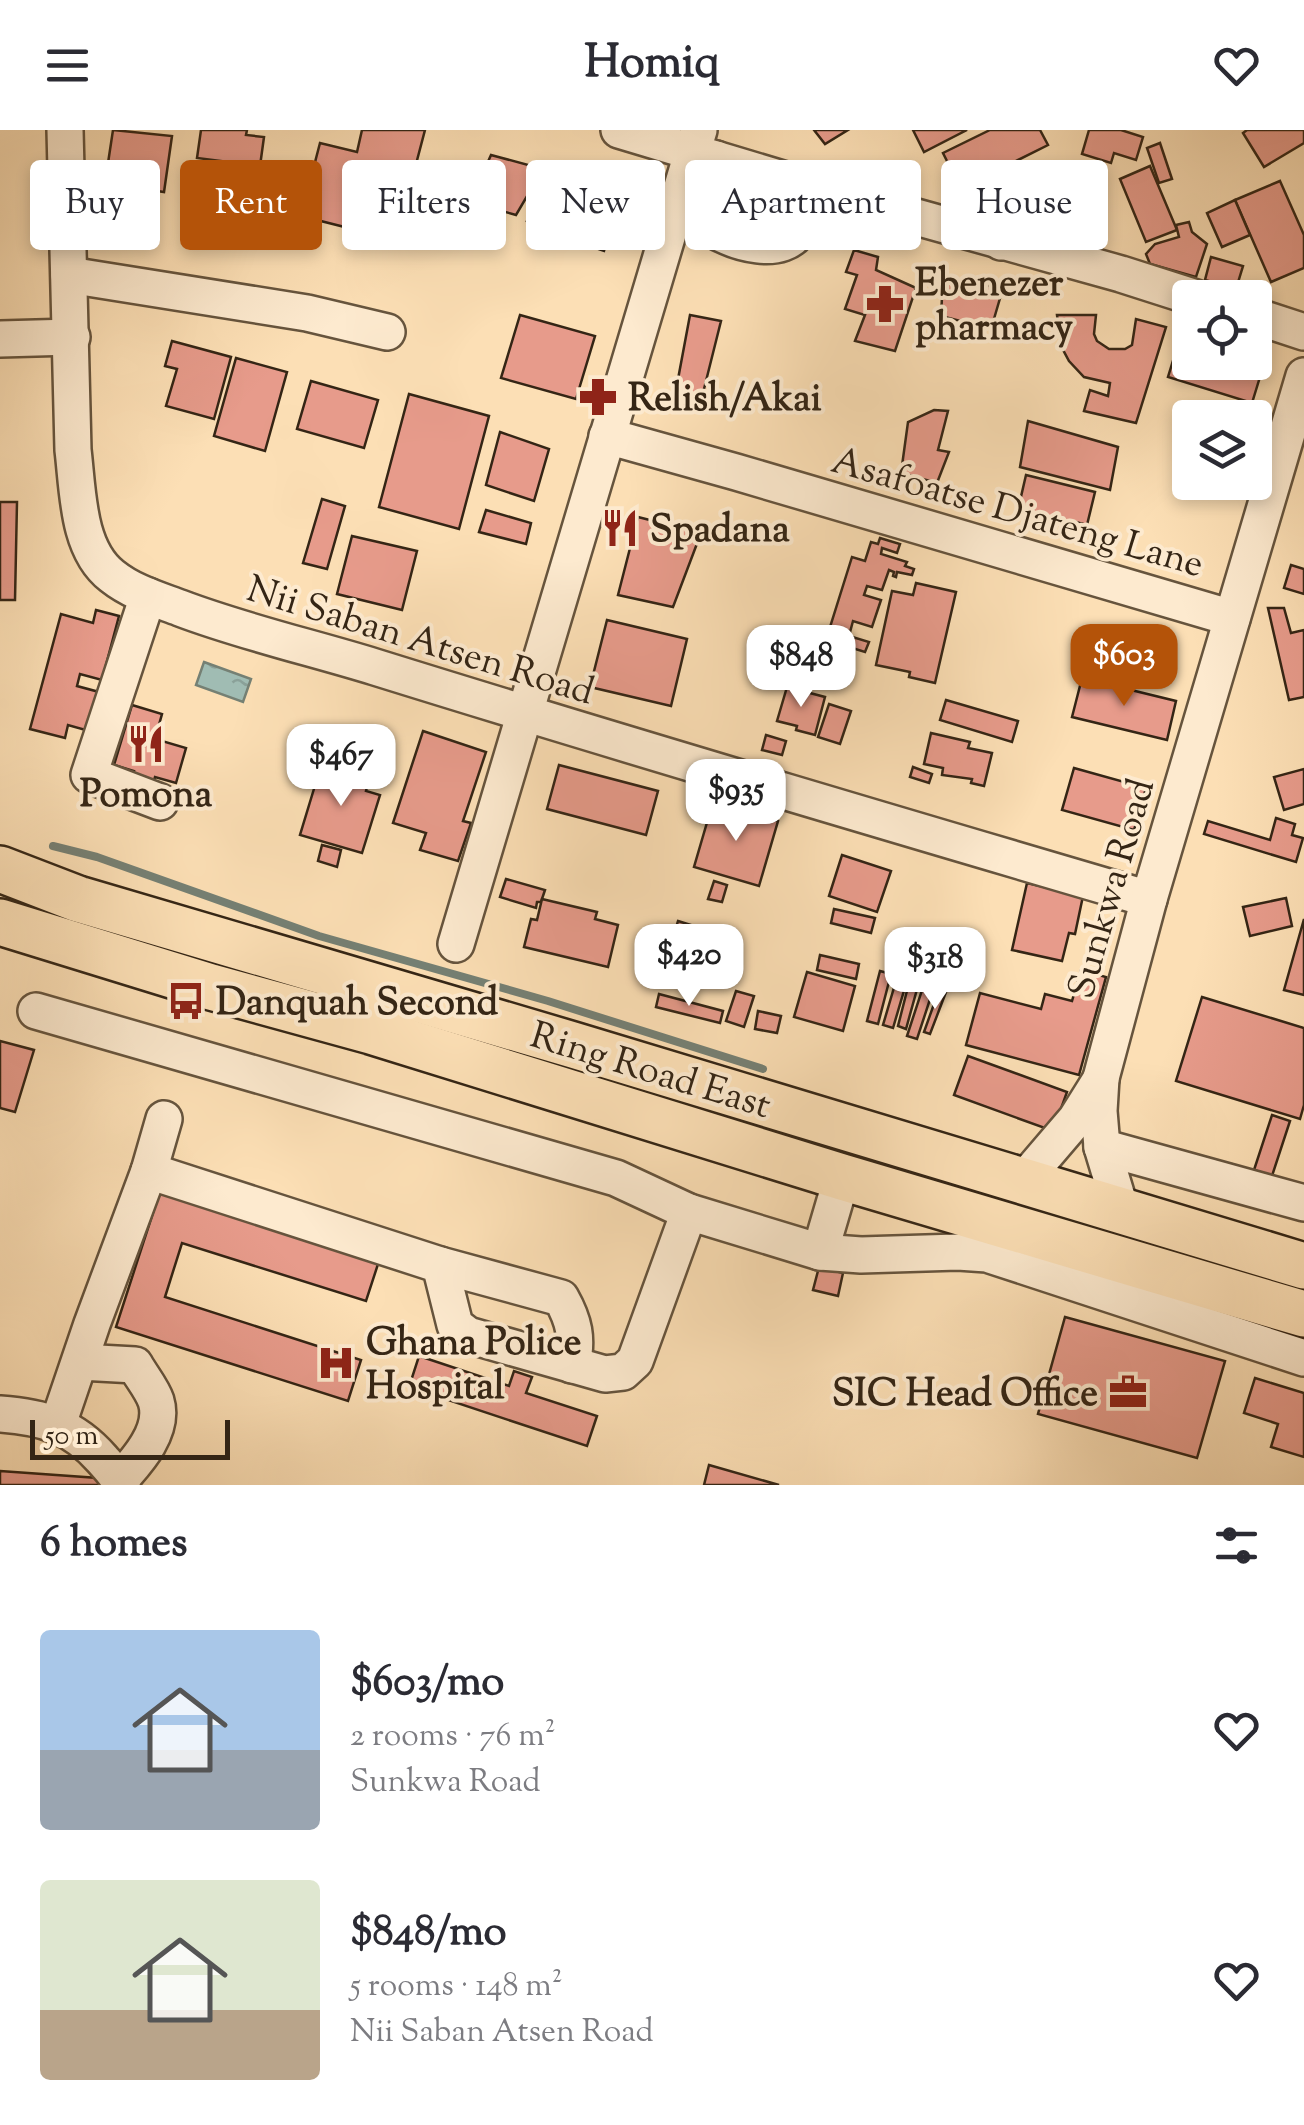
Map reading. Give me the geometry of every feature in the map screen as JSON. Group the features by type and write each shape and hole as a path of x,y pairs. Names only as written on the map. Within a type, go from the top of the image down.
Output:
{"main road":[{"name":"Ring Road East","path":"0,869 379,1011 842,1177 1304,1314"},
{"name":"Ring Road East","path":"0,922 211,987 379,1011 1023,1181 1304,1266"}],"street":[{"name":"Nii Saban Atsen Road","path":"65,130 78,492 88,542 94,558 108,574 131,590 214,622 1148,900"},
{"path":"619,130 702,147 737,160"},
{"path":"456,944 608,436 702,147"},
{"path":"1031,250 1172,290"},
{"path":"68,275 307,313 388,332"},
{"path":"1272,322 1304,332"},
{"path":"0,339 72,337"},
{"name":"Sunkwa Road","path":"1121,1210 1102,1147 1102,1078 1148,900 1304,376"},
{"name":"Asafoatse Djateng Lane","path":"608,436 1232,618"},
{"path":"148,596 89,775 160,802"},
{"path":"36,1011 616,1178 689,1212 820,1252 987,1254 1304,1358"},
{"name":"Sunkwa Road","path":"1023,1181 1076,1119 1102,1078"},
{"path":"58,1424 149,1171 164,1118"},
{"path":"1102,1147 1304,1203"},
{"path":"149,1171 440,1265 561,1298 572,1318 577,1343 572,1365"},
{"path":"820,1252 842,1177"},
{"path":"440,1265 455,1324 468,1335 606,1374 624,1372 635,1360 689,1212"},
{"path":"0,1414 58,1424 88,1443 121,1483 156,1427 156,1401 135,1365 80,1362"}],"water":[{"path":"204,662 251,679 243,702 196,685"}],"building":[{"path":"113,130 172,136 164,192 160,191 160,160 108,160"},
{"path":"201,130 247,130 246,135 264,137 261,160 197,158"},
{"path":"362,130 425,130 417,160 342,160 342,226 322,221 322,160 316,160 320,143 357,152"},
{"path":"814,130 848,130 825,144"},
{"path":"913,130 967,130 924,152"},
{"path":"990,130 1040,130 1048,145 1018,160 946,160 943,153"},
{"path":"1089,130 1121,130 1143,137 1136,160 1114,153 1111,163 1082,154"},
{"path":"1304,130 1304,143 1264,167 1243,133"},
{"path":"1160,143 1172,179 1159,183 1147,148"},
{"path":"491,155 526,164 526,198 516,215 506,212 506,160 489,160"},
{"path":"1150,166 1177,230 1146,242 1120,179"},
{"path":"1280,181 1304,235 1304,268 1270,280 1235,200"},
{"path":"1235,200 1250,235 1222,247 1207,213"},
{"path":"1189,222 1192,232 1207,244 1196,277 1150,264 1146,254 1155,244 1179,237 1176,225"},
{"path":"854,250 878,257 876,270 916,288 895,351 855,341 865,315 845,309 857,275 846,272"},
{"path":"1211,257 1243,266 1239,280 1205,280"},
{"path":"943,279 1003,288 991,329 941,316"},
{"path":"520,315 595,336 576,399 501,378"},
{"path":"690,315 721,321 699,409 673,406"},
{"path":"1057,315 1096,315 1094,334 1109,349 1132,345 1136,319 1166,327 1136,423 1084,411 1090,390 1108,396 1110,383 1084,377 1069,361 1061,346"},
{"path":"172,341 231,357 214,419 166,406 177,369 165,366"},
{"path":"236,358 287,372 265,451 214,436"},
{"path":"1178,380 1259,380 1253,400"},
{"path":"311,381 378,400 364,448 297,429"},
{"path":"409,394 489,416 459,529 379,507"},
{"path":"934,410 948,411 938,450 949,452 937,483 901,473 908,422"},
{"path":"1028,421 1118,447 1110,490 1020,467"},
{"path":"500,432 549,449 534,501 486,485"},
{"path":"1026,475 1095,492 1087,525 1076,522 1075,528 1017,514"},
{"path":"322,499 345,506 327,569 303,563"},
{"path":"0,502 17,502 15,600 0,600"},
{"path":"486,510 531,523 526,544 479,532"},
{"path":"638,517 701,533 673,607 618,595"},
{"path":"352,536 417,551 402,610 337,594"},
{"path":"880,538 900,544 897,553 882,548 881,554 907,562 905,566 914,569 912,575 897,572 896,577 889,570 882,590 867,586 864,595 881,600 872,627 853,621 849,636 869,642 865,652 826,640 852,557 865,561 871,542 878,544"},
{"path":"1291,565 1304,569 1304,594 1284,588"},
{"path":"916,583 956,592 935,683 909,677 910,672 876,665 892,591 913,595"},
{"path":"1268,608 1284,608 1291,633 1304,630 1304,697 1289,700"},
{"path":"96,610 119,616 102,680 80,674 77,686 99,692 89,731 68,725 65,738 30,729 61,614 93,623"},
{"path":"607,620 687,639 671,706 590,687"},
{"path":"795,658 825,667 820,686 790,677"},
{"path":"1082,678 1176,701 1167,740 1072,717"},
{"path":"787,687 825,697 815,735 777,721"},
{"path":"946,700 1018,721 1012,742 940,720"},
{"path":"829,704 851,711 840,744 818,737"},
{"name":"Pomona","path":"132,705 162,714 155,739 186,748 176,783 155,777 151,791 130,785 134,771 114,765"},
{"path":"423,731 486,752 463,821 471,823 458,861 420,850 426,833 393,823"},
{"path":"931,733 970,742 968,748 992,753 984,786 971,783 972,779 942,775 943,768 924,764"},
{"path":"766,735 786,741 782,755 762,750"},
{"path":"344,763 367,770 363,782 368,783 366,791 380,795 362,853 300,835 320,769 340,775"},
{"path":"559,765 658,791 646,835 547,809"},
{"path":"913,767 932,774 929,783 910,777"},
{"path":"1074,768 1146,788 1134,830 1062,810"},
{"path":"1304,769 1304,804 1284,810 1274,777"},
{"path":"713,802 778,821 759,886 694,867"},
{"path":"1276,818 1295,824 1292,835 1303,838 1296,862 1204,834 1208,821 1270,840"},
{"path":"322,845 341,850 337,867 318,861"},
{"path":"842,855 891,871 877,912 829,896"},
{"path":"506,879 545,890 541,902 537,902 536,908 500,897"},
{"path":"714,881 727,885 722,902 708,899"},
{"path":"1027,883 1083,896 1075,934 1069,933 1062,961 1012,950"},
{"path":"1286,898 1292,926 1250,936 1243,907"},
{"path":"542,899 597,912 595,919 618,925 608,967 524,947 531,919 537,920"},
{"path":"834,909 875,918 871,933 831,923"},
{"path":"1304,919 1304,995 1284,990"},
{"path":"678,921 739,940 725,986 664,967"},
{"path":"820,955 859,964 856,979 817,970"},
{"path":"1081,970 1106,977 1079,1075 966,1045 980,993 1041,1009 1045,994 1072,1001"},
{"path":"880,971 891,974 878,1024 867,1021"},
{"path":"807,972 855,986 843,1031 794,1017"},
{"path":"898,974 908,977 893,1028 883,1025"},
{"path":"910,979 919,982 906,1029 898,1026"},
{"path":"924,984 934,987 917,1039 907,1036"},
{"path":"939,990 946,992 930,1034 924,1032"},
{"path":"736,991 754,996 744,1027 726,1021"},
{"path":"659,994 723,1011 720,1023 656,1007"},
{"path":"1202,997 1304,1028 1304,1105 1300,1119 1176,1081"},
{"path":"758,1011 781,1016 777,1033 755,1029"},
{"path":"0,1041 34,1050 15,1112 0,1108"},
{"path":"968,1056 1067,1092 1053,1131 954,1095"},
{"path":"1272,1115 1290,1121 1272,1176 1254,1170"},
{"path":"160,1191 379,1261 366,1301 182,1243 165,1297 361,1360 348,1401 116,1327"},
{"path":"819,1267 843,1273 838,1296 813,1290"},
{"path":"1065,1317 1225,1361 1197,1458 1038,1414"},
{"path":"419,1356 509,1386 514,1371 532,1377 526,1393 597,1416 587,1446 409,1387"},
{"path":"1255,1378 1304,1393 1304,1457 1271,1447 1278,1424 1244,1413"},
{"path":"709,1465 779,1485 704,1485"},
{"path":"0,1471 112,1479 113,1485 0,1485"}],"waterway":[{"path":"53,846 97,857 319,936 548,1001 763,1069"}],"place":[{"name":"Ebenezer pharmacy","path":"885,304"},
{"name":"Relish/Akai","path":"598,397"},
{"name":"Spadana","path":"620,528"},
{"name":"Pomona","path":"146,744"},
{"name":"Danquah Second","path":"186,1001"},
{"name":"Ghana Police Hospital","path":"336,1363"},
{"name":"SIC Head Office","path":"1128,1392"}]}
